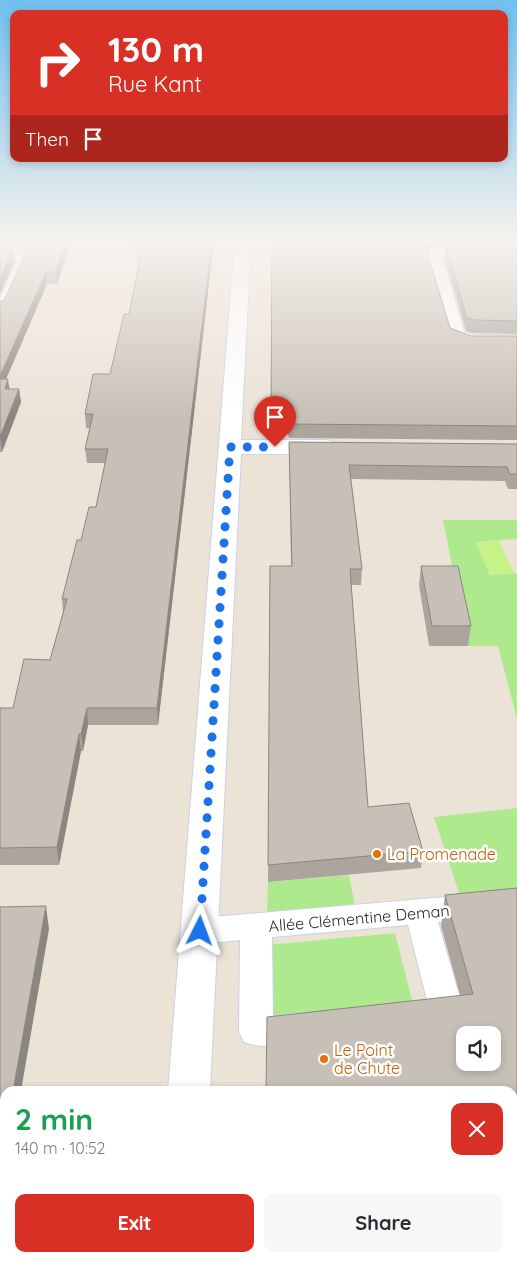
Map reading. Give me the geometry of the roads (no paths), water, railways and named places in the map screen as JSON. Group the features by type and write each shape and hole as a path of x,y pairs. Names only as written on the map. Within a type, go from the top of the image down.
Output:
{"street":[{"path":"189,1086 239,299"},
{"path":"446,299 456,335 470,341 517,341"},
{"path":"230,447 343,447"},
{"name":"Allée Clémentine Deman","path":"200,931 517,903"},
{"path":"399,1017 447,1012 420,913"},
{"path":"256,926 256,1032 323,1025"}],"lane":[{"path":"0,311 5,299"}],"place":[{"name":"La Promenade","path":"377,854"},
{"name":"Le Point de Chute","path":"324,1059"}]}
